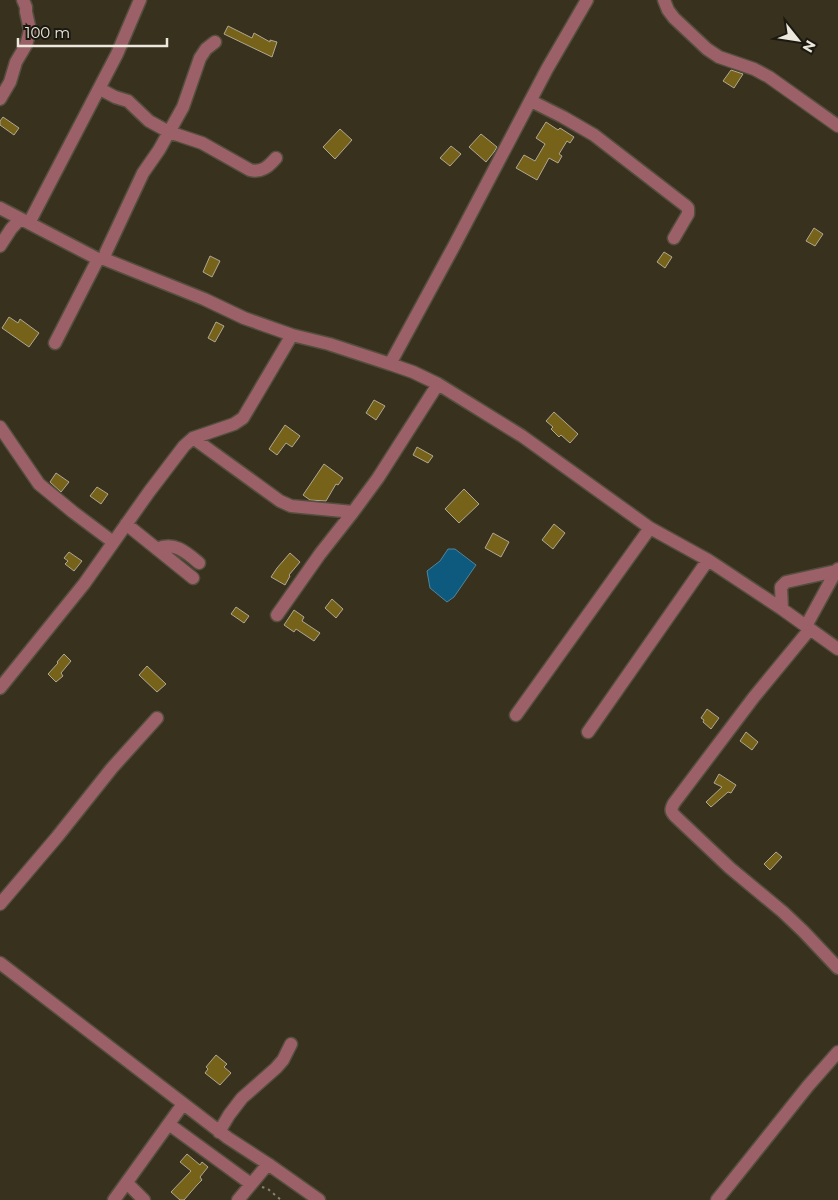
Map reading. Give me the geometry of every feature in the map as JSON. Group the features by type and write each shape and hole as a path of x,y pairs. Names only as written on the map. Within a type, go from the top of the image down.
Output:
{"street":[{"path":"0,99 10,82 16,62 26,45 30,30 26,6 23,0"},
{"path":"0,246 11,229 25,221 100,89 118,54 140,0"},
{"path":"390,364 547,69 588,0"},
{"path":"664,0 674,18 707,49 719,57 754,69 769,77 838,126"},
{"path":"55,343 106,252 136,185 183,107 200,58 206,49 215,42"},
{"path":"100,89 128,101 149,122 169,132 202,143 255,171 265,168 276,158"},
{"path":"531,101 594,135 686,206 688,214 674,238"},
{"path":"0,208 101,259 204,299 244,318 292,335 329,344 390,364 438,384 522,436 650,528 708,560 838,648"},
{"path":"0,688 84,584 184,446 193,438 234,424 243,418 292,335"},
{"path":"277,615 320,554 378,478 438,384"},
{"path":"0,427 39,484 113,542"},
{"path":"193,438 280,501 291,506 353,512"},
{"path":"126,524 193,578"},
{"path":"516,715 650,528"},
{"path":"157,549 164,546 173,546 199,563"},
{"path":"588,732 708,560"},
{"path":"782,609 781,587 784,584 837,570"},
{"path":"837,570 808,628 754,696 674,803 671,810 682,823 730,868 783,912 838,968"},
{"path":"0,904 112,768 158,718"},
{"path":"0,963 219,1132 319,1200"},
{"path":"219,1132 242,1098 283,1060 291,1044"},
{"path":"716,1200 803,1092 838,1052"},
{"path":"114,1200 184,1104"},
{"path":"170,1125 251,1184"},
{"path":"238,1200 268,1164"},
{"path":"127,1183 144,1200"}],"path":[{"path":"251,1184 268,1189 281,1200"}],"water":[{"path":"448,549 455,549 476,565 454,597 447,602 430,588 427,571 440,561"}],"building":[{"path":"228,26 252,38 254,33 270,42 270,40 277,42 272,57 224,34"},
{"path":"731,70 743,74 734,88 723,81"},
{"path":"3,117 19,128 14,135 0,125"},
{"path":"546,122 574,137 570,143 567,141 559,154 562,156 558,163 549,158 537,180 516,168 524,155 535,161 545,144 536,138"},
{"path":"340,129 352,140 335,159 323,147"},
{"path":"481,134 497,147 486,162 469,147"},
{"path":"451,146 461,154 450,166 440,158"},
{"path":"814,228 823,234 815,246 806,241"},
{"path":"664,252 672,257 665,268 657,262"},
{"path":"210,256 220,261 212,277 203,272"},
{"path":"9,317 18,323 20,319 39,333 29,347 2,328"},
{"path":"216,322 224,326 215,342 208,338"},
{"path":"374,400 385,406 376,420 366,413"},
{"path":"554,412 578,434 570,443 561,435 559,437 551,429 553,427 546,421"},
{"path":"285,425 300,436 292,447 286,443 277,455 269,449"},
{"path":"417,447 433,456 428,463 413,455"},
{"path":"324,464 343,478 338,485 336,484 326,501 310,500 303,495"},
{"path":"56,473 69,482 61,492 50,482"},
{"path":"97,487 108,494 101,504 90,496"},
{"path":"464,489 479,504 459,523 445,509"},
{"path":"554,524 565,533 553,549 542,540"},
{"path":"493,533 509,542 501,557 485,548"},
{"path":"69,552 82,561 74,571 65,564 68,561 64,558"},
{"path":"290,553 300,562 289,575 285,585 271,577"},
{"path":"332,599 343,609 336,618 325,608"},
{"path":"236,607 249,616 244,623 231,614"},
{"path":"294,610 304,617 302,621 320,633 314,641 296,629 294,632 284,625"},
{"path":"64,654 71,661 61,673 63,676 56,682 48,674"},
{"path":"147,666 166,684 157,692 139,675"},
{"path":"707,709 719,718 711,729 701,718"},
{"path":"746,732 758,742 752,750 740,741"},
{"path":"719,774 736,785 731,793 728,792 711,807 706,802 722,787 714,783"},
{"path":"776,852 782,857 770,870 764,864"},
{"path":"216,1055 227,1064 224,1067 231,1073 220,1085 205,1073 208,1069 206,1067"},
{"path":"187,1154 200,1165 202,1162 208,1167 200,1177 202,1180 184,1200 180,1200 171,1192 191,1171 180,1162"}]}
